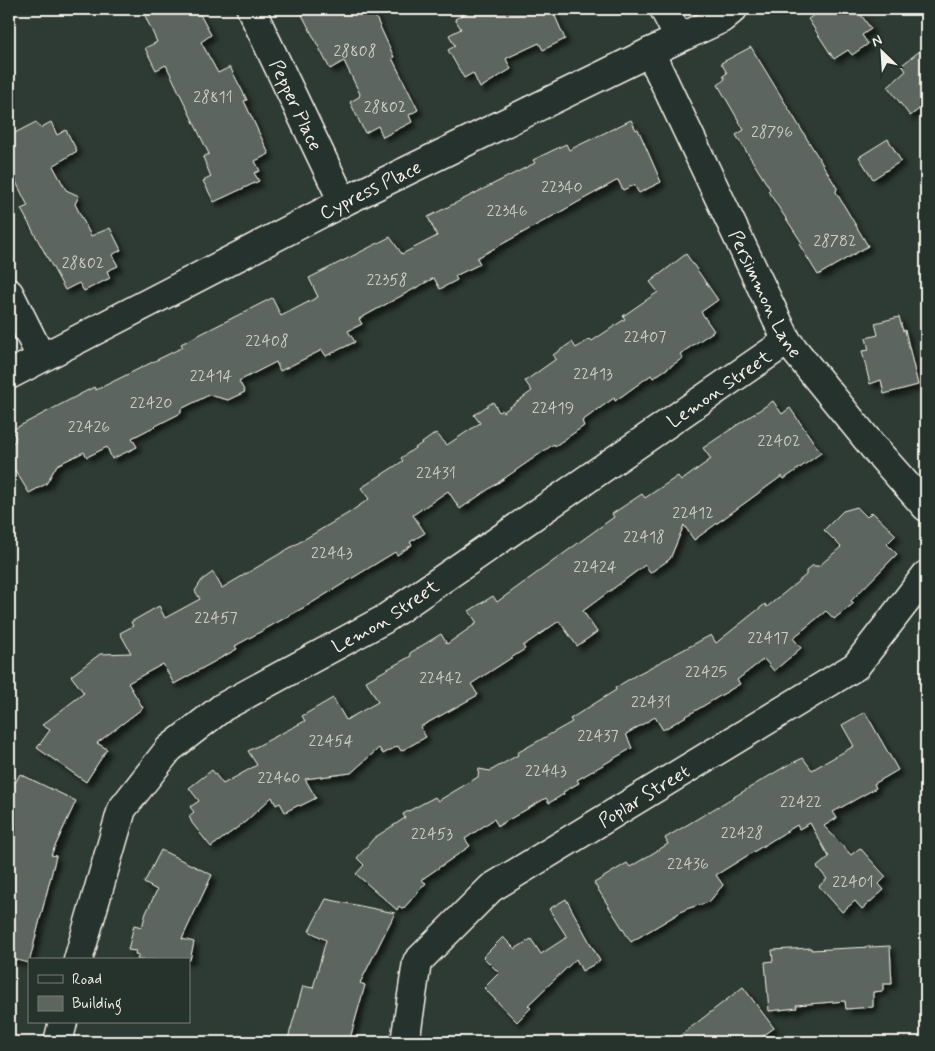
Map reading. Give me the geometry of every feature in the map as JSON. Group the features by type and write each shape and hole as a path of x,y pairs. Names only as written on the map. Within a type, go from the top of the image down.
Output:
{"street":[{"name":"Pepper Place","path":"251,9 343,202"},
{"path":"664,9 679,38"},
{"name":"Cypress Place","path":"9,375 343,202 679,38 721,20 733,9"},
{"name":"Persimmon Lane","path":"650,52 787,340 874,448 926,507"},
{"path":"9,292 41,357"},
{"name":"Lemon Street","path":"79,958 122,809 169,749 223,707 383,620 787,340"},
{"name":"Poplar Street","path":"405,1042 417,962 491,888 856,666 926,576"},
{"path":"58,1042 62,1024"}],"building":[{"path":"142,9 197,9 211,35 201,42 218,73 230,67 247,100 244,101 269,154 255,161 260,171 254,173 259,181 214,202 203,181 211,177 203,157 209,154 166,65 156,70 145,48 157,42"},
{"path":"299,9 372,9 394,57 392,58 418,110 409,115 412,122 383,137 378,126 365,133 350,102 359,97 360,94 344,61 330,69"},
{"path":"473,9 552,9 565,39 543,50 539,43 507,58 511,69 480,88 473,73 464,78 448,50 455,46 449,35 461,29 455,19"},
{"path":"823,9 857,9 871,29 862,35 868,44 852,55 848,50 834,59 808,19"},
{"path":"926,46 926,104 910,116 888,87 906,71 902,65"},
{"path":"751,47 837,188 836,192 868,246 818,275 799,244 802,243 768,191 770,189 736,135 744,130 718,85 725,79 723,76 727,73 721,63"},
{"path":"631,120 636,130 638,129 661,182 639,193 634,185 623,190 618,180 477,258 480,264 455,276 457,280 440,289 434,278 359,319 362,324 348,331 355,342 326,356 322,350 280,371 276,362 239,381 245,392 228,400 209,395 181,409 181,413 132,438 137,447 112,459 107,447 87,457 84,452 57,465 46,484 29,493 15,470 9,473 9,444 16,441 12,430 94,387 96,390 183,347 181,344 272,298 281,316 318,297 309,278 390,237 402,254 437,236 428,217 535,163 533,160 566,144 569,150"},
{"path":"36,122 40,128 51,122 57,135 66,130 77,151 53,166 66,190 79,196 75,204 91,236 110,228 121,250 112,255 118,266 107,271 110,278 84,291 79,283 65,290 21,209 28,206 9,168 9,136"},
{"path":"888,139 901,161 873,179 859,157"},
{"path":"686,254 718,300 701,312 714,331 680,354 683,358 653,378 651,375 615,401 614,398 582,421 584,426 555,446 554,444 460,509 448,491 413,515 425,533 410,542 412,545 397,555 395,552 310,604 235,646 237,649 174,684 163,664 128,683 143,708 97,743 107,749 86,782 37,748 50,730 42,725 84,693 71,676 100,654 131,653 120,633 133,626 131,622 159,606 165,618 200,599 195,591 202,580 213,572 222,588 369,499 361,488 403,461 401,458 436,433 447,445 480,423 474,415 493,402 499,412 502,410 503,412 532,391 525,381 556,359 553,355 572,342 576,348 590,339 592,341 625,319 623,316 658,292 650,282"},
{"path":"899,317 903,331 905,330 918,385 884,394 881,380 870,384 862,351 869,350 866,338 878,335 875,323"},
{"path":"773,401 782,414 790,408 821,453 784,479 782,476 694,540 684,525 670,559 650,573 645,565 583,611 597,632 577,646 559,621 523,646 525,649 471,684 478,695 420,727 426,737 401,751 398,746 383,754 379,748 351,773 305,779 316,798 300,806 285,812 280,803 276,805 272,797 245,822 211,847 192,823 189,816 194,812 190,807 199,801 189,788 212,770 223,784 257,765 248,751 305,721 302,716 333,698 346,720 378,702 366,681 411,656 410,653 441,634 447,644 477,623 469,611 493,596 497,602 614,517 612,514 642,494 645,498 678,476 681,481 711,459 703,448"},
{"path":"857,507 867,517 872,512 896,535 887,544 897,554 851,601 854,603 834,619 826,611 793,638 801,648 774,671 764,659 737,680 740,684 663,730 655,717 626,734 632,748 577,780 579,783 563,792 564,794 549,803 546,798 498,826 494,819 465,839 470,846 421,880 426,883 403,909 399,906 397,910 356,874 364,865 357,858 374,838 405,818 403,814 435,797 438,801 478,777 479,769 490,771 518,755 517,753 572,722 570,719 636,675 711,635 716,643 765,604 767,607 806,575 806,571 812,566 819,566 841,547 824,530 843,511"},
{"path":"865,712 898,770 874,784 876,788 833,812 837,818 824,826 851,855 860,848 886,877 879,884 884,890 862,909 855,901 842,912 819,886 827,879 817,867 829,857 810,823 799,829 797,825 716,875 723,885 709,902 686,909 631,942 594,883 627,863 630,867 668,844 665,838 786,766 803,758 812,770 854,746 842,725"},
{"path":"20,774 76,801 51,855 56,856 28,963 9,958 9,795"},
{"path":"161,850 212,875 182,939 194,942 190,960 190,958 138,958 139,955 135,954 136,951 128,950 134,925 142,927 146,913 157,890 144,883"},
{"path":"326,899 395,913 360,983 365,985 349,1042 287,1042 303,986 313,988 326,940 309,931"},
{"path":"566,899 600,961 582,971 576,959 528,1005 531,1008 517,1022 484,988 499,973 483,957 503,937 515,949 531,939 541,954 567,937 549,909"},
{"path":"890,946 892,984 883,984 883,991 873,992 873,1007 846,1009 845,1001 796,1005 797,1008 769,1011 765,962 773,961 772,950"},
{"path":"743,987 774,1028 755,1042 750,1042 746,1035 737,1042 672,1042"}]}
